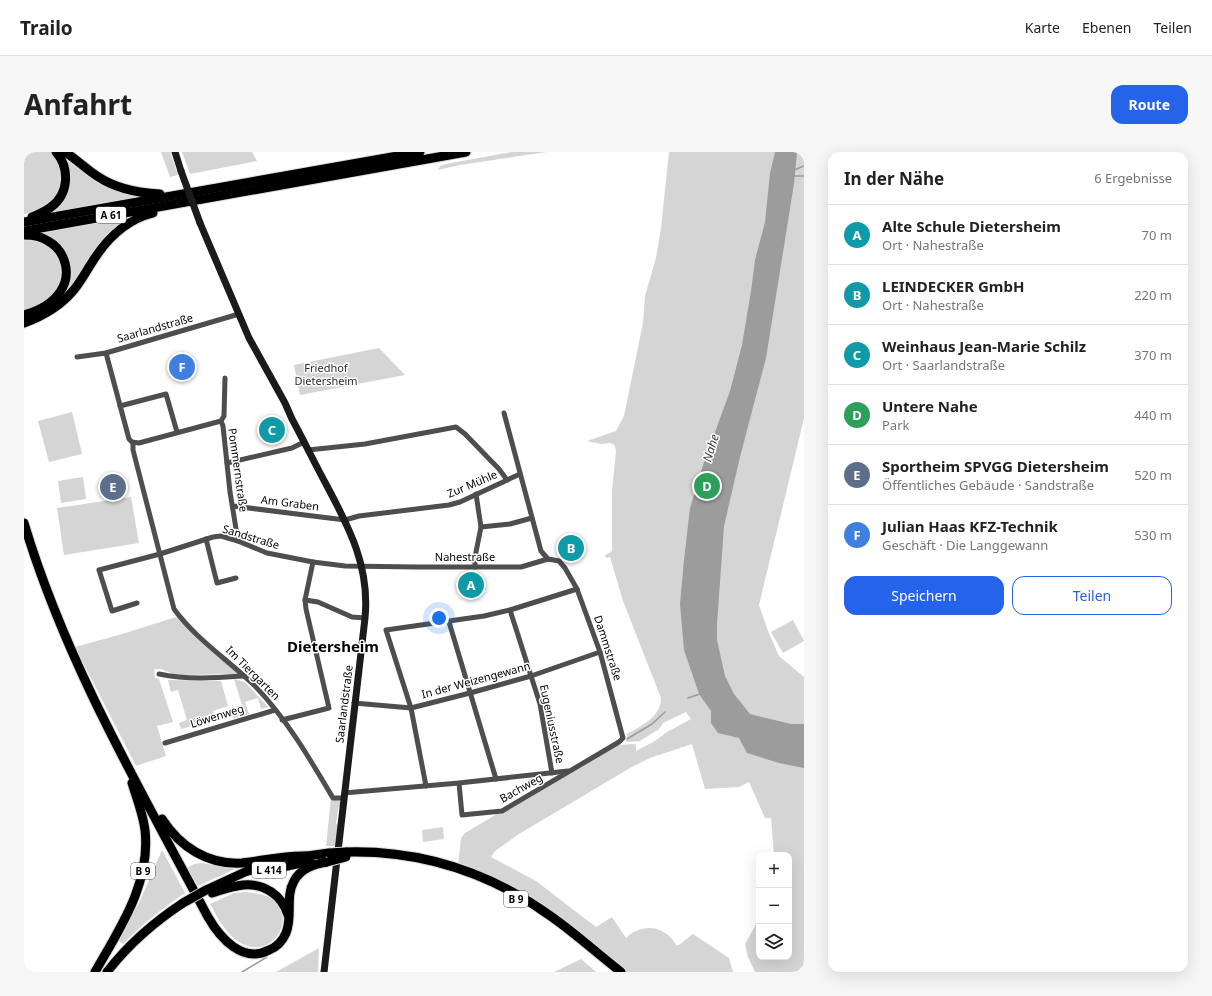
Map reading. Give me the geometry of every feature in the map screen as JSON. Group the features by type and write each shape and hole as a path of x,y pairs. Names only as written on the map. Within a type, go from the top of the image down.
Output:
{"highway":[{"path":"24,222 52,207 61,196 66,182 66,174 62,160 56,152"},
{"path":"65,152 98,177 120,188 150,194 185,193"},
{"name":"A 61","path":"24,222 185,193 466,152"},
{"name":"A 61","path":"24,231 425,157"},
{"path":"24,323 46,314 65,300 80,281 105,243 112,235 128,223 148,214 198,200"},
{"path":"24,235 42,238 54,245 64,258 67,271 64,284 57,296 39,309 24,315"},
{"name":"B 9","path":"24,523 46,589 65,637 98,709 208,917 220,935 228,943 240,950 258,954 266,952 280,942 286,932 290,892 296,878 309,867 328,858"},
{"name":"B 9","path":"95,972 117,934 135,897 141,881 145,860 146,838 143,820 125,761"},
{"name":"B 9","path":"136,782 172,833 186,846 197,853 219,861 235,863 292,855 306,856"},
{"name":"B 9","path":"346,855 378,852 412,856 450,865 476,874 510,890 541,909 621,972"},
{"name":"B 9","path":"346,855 414,862 453,871 478,880 503,892 538,913 614,972"},
{"name":"L 414","path":"209,892 249,876 275,868 301,862 346,855"},
{"path":"306,856 328,858"},
{"name":"L 414","path":"107,972 122,954 161,918 233,877 257,868 306,856"},
{"path":"209,892 242,885 253,885 263,888 272,892 280,899 286,911 288,924"},
{"name":"L 414","path":"113,972 149,935 185,905"}],"main road":[{"name":"Saarlandstraße","path":"175,152 200,223 232,301 249,338 285,403 345,520 355,543 365,582 365,618 324,972"}],"street":[{"name":"Saarlandstraße","path":"77,357 106,353 239,314"},
{"path":"106,353 129,439 133,442 139,443 221,421"},
{"name":"Pommernstraße","path":"225,378 224,416 221,421 223,426 238,541"},
{"path":"120,406 166,394 177,432"},
{"path":"504,413 541,551 548,560"},
{"path":"308,450 365,444 456,427 499,469 507,480"},
{"path":"133,442 133,450 138,472 160,554"},
{"path":"227,463 292,448 304,442"},
{"name":"Zur Mühle","path":"345,520 359,516 449,506 520,474"},
{"path":"475,567 475,557 481,527 476,494"},
{"name":"Am Graben","path":"233,506 345,520"},
{"path":"481,527 510,524 532,518"},
{"name":"Sandstraße","path":"137,603 112,611 99,570 221,536 238,541 267,553 313,562 362,567"},
{"path":"206,539 217,583 236,578"},
{"name":"Im Tiergarten","path":"160,554 174,609 183,622 244,676 275,710 308,757 333,798 344,796"},
{"name":"Nahestraße","path":"362,567 521,567 548,560"},
{"name":"Dammstraße","path":"548,560 559,561 565,568 577,589 600,652 624,738"},
{"path":"282,720 329,708 305,600 313,562"},
{"path":"426,786 411,708 386,630 449,622 510,610 577,589"},
{"path":"305,600 318,602 352,617 365,618"},
{"name":"Eugeniusstraße","path":"510,610 540,704 552,773"},
{"path":"449,622 496,779"},
{"name":"In der Weizengewann","path":"354,703 411,708 531,676 600,652"},
{"path":"159,674 191,678 244,676"},
{"name":"Löwenweg","path":"165,743 275,710"},
{"name":"Bachweg","path":"459,783 462,815 502,810 624,738"},
{"name":"Bachweg","path":"344,796 570,770"}],"green space":[{"path":"24,152 51,152 58,162 61,173 61,182 58,192 53,200 46,206 36,211 24,214"},
{"path":"161,152 170,152 178,175 170,177"},
{"path":"182,152 252,152 257,161 190,174"},
{"path":"511,152 547,152 460,165 438,170 440,166 446,164"},
{"path":"669,152 804,152 804,418 759,605 779,656 804,677 804,972 755,972 748,957 745,944 756,924 756,960 792,960 792,852 774,852 771,818 765,818 749,782 739,787 705,789 692,744 650,758 630,768 519,834 495,851 491,857 536,881 596,927 612,917 626,938 636,931 654,928 665,933 676,945 679,945 693,934 729,958 733,972 626,972 567,925 458,865 461,838 465,833 614,747 634,744 636,745 636,751 691,719 686,712 663,723 659,729 640,741 626,741 627,734 654,716 658,711 661,698 623,601 610,557 606,558 605,555 612,550 612,491 616,451 615,446 611,443 601,444 587,441 616,431 624,416 643,323 645,296 656,258 661,228"},
{"path":"64,157 99,184 142,197 50,213 61,203"},
{"path":"137,216 82,274 59,303 65,290 64,253 36,234"},
{"path":"28,238 46,243 59,254 64,268 63,281 52,298 24,312 24,239"},
{"name":"Friedhof Dietersheim","path":"379,348 405,375 300,395 294,365"},
{"path":"72,412 82,454 49,462 38,421"},
{"path":"83,477 86,499 61,503 58,481"},
{"path":"131,497 139,543 64,555 57,508"},
{"path":"176,617 241,674 176,675 161,669 154,669 155,678 159,679 173,722 157,726 166,756 136,766 75,647"},
{"path":"793,620 804,641 783,653 771,632"},
{"path":"234,679 245,682 268,707 261,709 258,698 245,702 249,714 234,718 231,708 242,705"},
{"path":"168,680 221,681 228,706 213,711 215,719 181,729 179,723 187,720 178,690 171,692"},
{"path":"331,798 340,801 341,803 338,809 336,824 339,825 337,846 326,846"},
{"path":"443,827 444,839 423,842 422,830"},
{"path":"162,850 185,893 153,917 123,944 118,940 139,903"},
{"path":"202,863 235,869 198,886 187,868 194,864"},
{"path":"246,892 267,896 277,904 282,914 282,925 278,935 270,943 260,947 248,946 231,936 221,923 210,904 234,893"},
{"path":"319,948 318,972 276,972"},
{"path":"581,959 596,972 554,972"}],"water":[{"name":"Nahe","path":"775,152 797,152 794,184 766,358 740,457 724,526 717,640 725,676 734,694 750,714 791,724 804,724 804,768 779,763 747,753 739,738 718,733 711,723 711,711 699,694 684,650 680,604 690,508 703,465 730,391 742,345 755,260 765,222 770,173"}],"waterway":[{"path":"794,170 804,166"},
{"path":"794,176 804,176"},
{"path":"688,698 700,694"},
{"path":"627,739 652,724 665,712"},
{"path":"242,972 267,957"}],"place":[{"name":"Julian Haas KFZ-Technik","path":"182,367"},
{"name":"Weinhaus Jean-Marie Schilz","path":"272,430"},
{"name":"Untere Nahe","path":"707,486"},
{"name":"Sportheim SPVGG Dietersheim","path":"113,487"},
{"name":"LEINDECKER GmbH","path":"571,548"},
{"name":"Alte Schule Dietersheim","path":"471,585"}],"district":[{"name":"Dietersheim","path":"333,647"}]}
